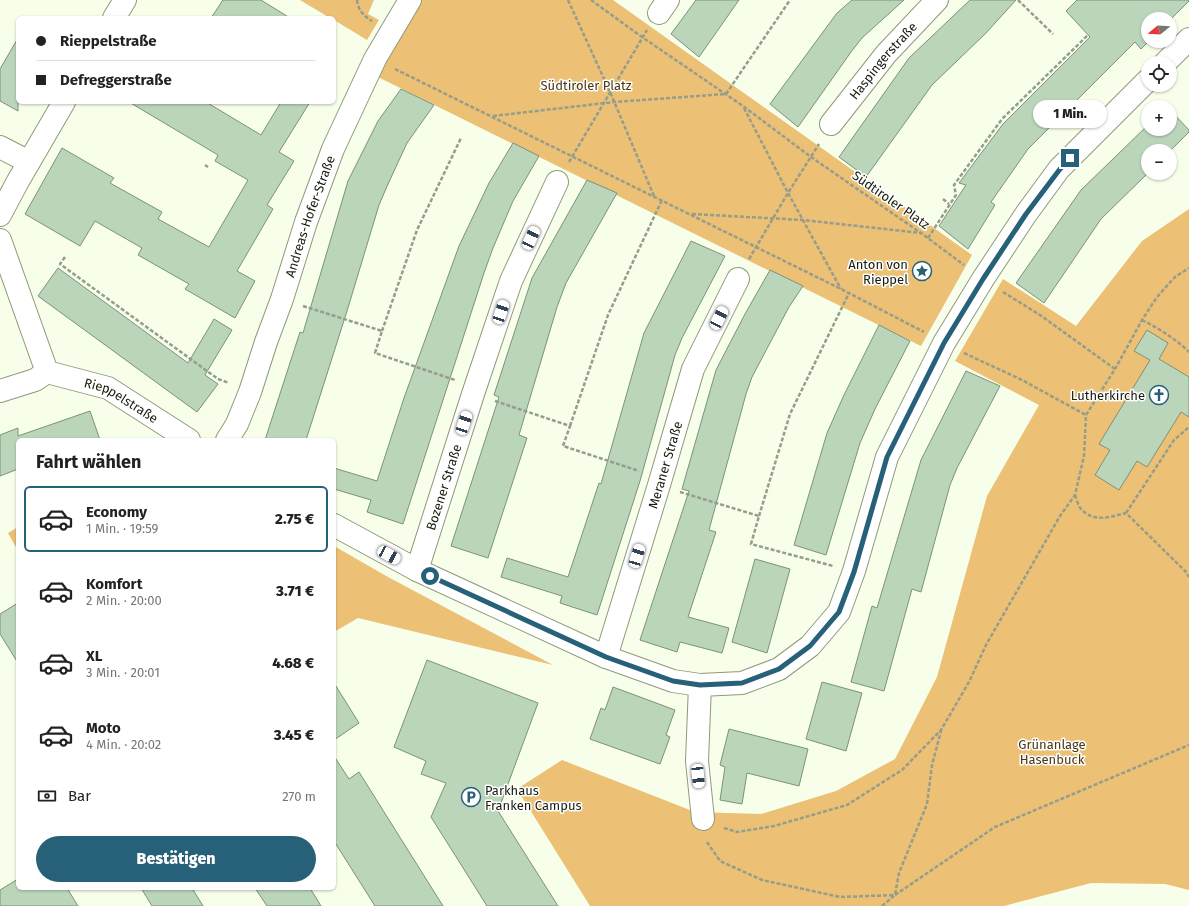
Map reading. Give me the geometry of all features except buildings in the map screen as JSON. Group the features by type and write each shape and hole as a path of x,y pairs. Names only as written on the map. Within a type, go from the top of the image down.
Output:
{"street":[{"path":"115,16 125,0"},
{"name":"Andreas-Hofer-Straße","path":"228,438 237,424 250,392 282,299 306,222 333,149 375,59 410,0"},
{"name":"Haspingerstraße","path":"832,124 886,54 936,0"},
{"path":"1172,56 1189,39"},
{"path":"336,526 417,570 606,657 673,681 700,685 742,683 779,669 810,646 839,612 854,572 887,457 944,343 983,279 1026,214 1060,169 1141,87"},
{"path":"0,215 63,104"},
{"path":"0,147 29,162"},
{"name":"Bozener Straße","path":"417,570 511,281 558,182"},
{"path":"0,240 47,372 35,380 0,391"},
{"name":"Meraner Straße","path":"606,657 693,369 738,279"},
{"name":"Rieppelstraße","path":"47,372 108,388 186,438"},
{"path":"700,685 697,761 703,819"}],"path":[{"path":"568,0 610,92 654,196"},
{"name":"Südtiroler Platz","path":"591,0 743,106 983,279 1040,315 1115,369"},
{"path":"492,116 614,102 726,94 790,0"},
{"path":"1018,0 1053,34"},
{"path":"558,182 602,104 642,37 663,6"},
{"path":"928,238 956,195 954,184 1002,120 1088,35"},
{"path":"375,59 849,293 944,343 1022,380 1086,415"},
{"path":"743,106 788,193 841,289"},
{"path":"738,279 788,193 832,124"},
{"path":"461,138 417,230 375,353 570,426"},
{"path":"943,199 949,204"},
{"path":"662,200 608,315 563,446 759,516"},
{"path":"691,214 803,220 921,233"},
{"path":"65,257 60,264 218,379 250,392"},
{"path":"895,895 840,897 762,880 720,860 703,836 703,819 717,826 736,832 774,826 847,805 902,770 941,730 969,682 986,645 1060,516 1075,495 1084,456 1086,415 1157,297 1175,277 1189,268"},
{"path":"849,293 790,414 751,544 854,572"},
{"path":"282,299 382,330"},
{"path":"1142,320 1152,325 1189,352"},
{"path":"1075,495 1080,509 1092,517 1104,518 1126,513 1174,440 1189,427"},
{"path":"1126,513 1186,572 1189,577"},
{"path":"895,895 898,873 927,804 932,765 941,730"},
{"path":"882,906 895,895 995,827 1189,745"}],"green space":[{"path":"300,0 374,0 368,14 379,20 367,40 336,21 336,16 327,16"},
{"name":"Südtiroler Platz","path":"420,0 613,0 972,255 921,346 376,76"},
{"name":"Grünanlage Hasenbuck","path":"1189,209 1189,890 1165,884 1091,883 1004,906 590,906 517,789 562,760 695,812 761,814 836,791 895,759 937,677 987,496 1039,405 955,361 1003,279 1076,326 1142,241"},
{"path":"16,528 16,547 8,533"},
{"path":"336,547 388,577 553,665 358,618 336,631"}],"place":[{"name":"Anton von Rieppel","path":"922,271"},
{"name":"Lutherkirche","path":"1159,395"},
{"name":"Parkhaus Franken Campus","path":"471,797"}],"route":[{"path":"430,576 606,657 673,681 700,685 742,683 779,669 810,646 839,612 854,572 887,457 944,343 983,279 1026,214 1070,158"}]}
